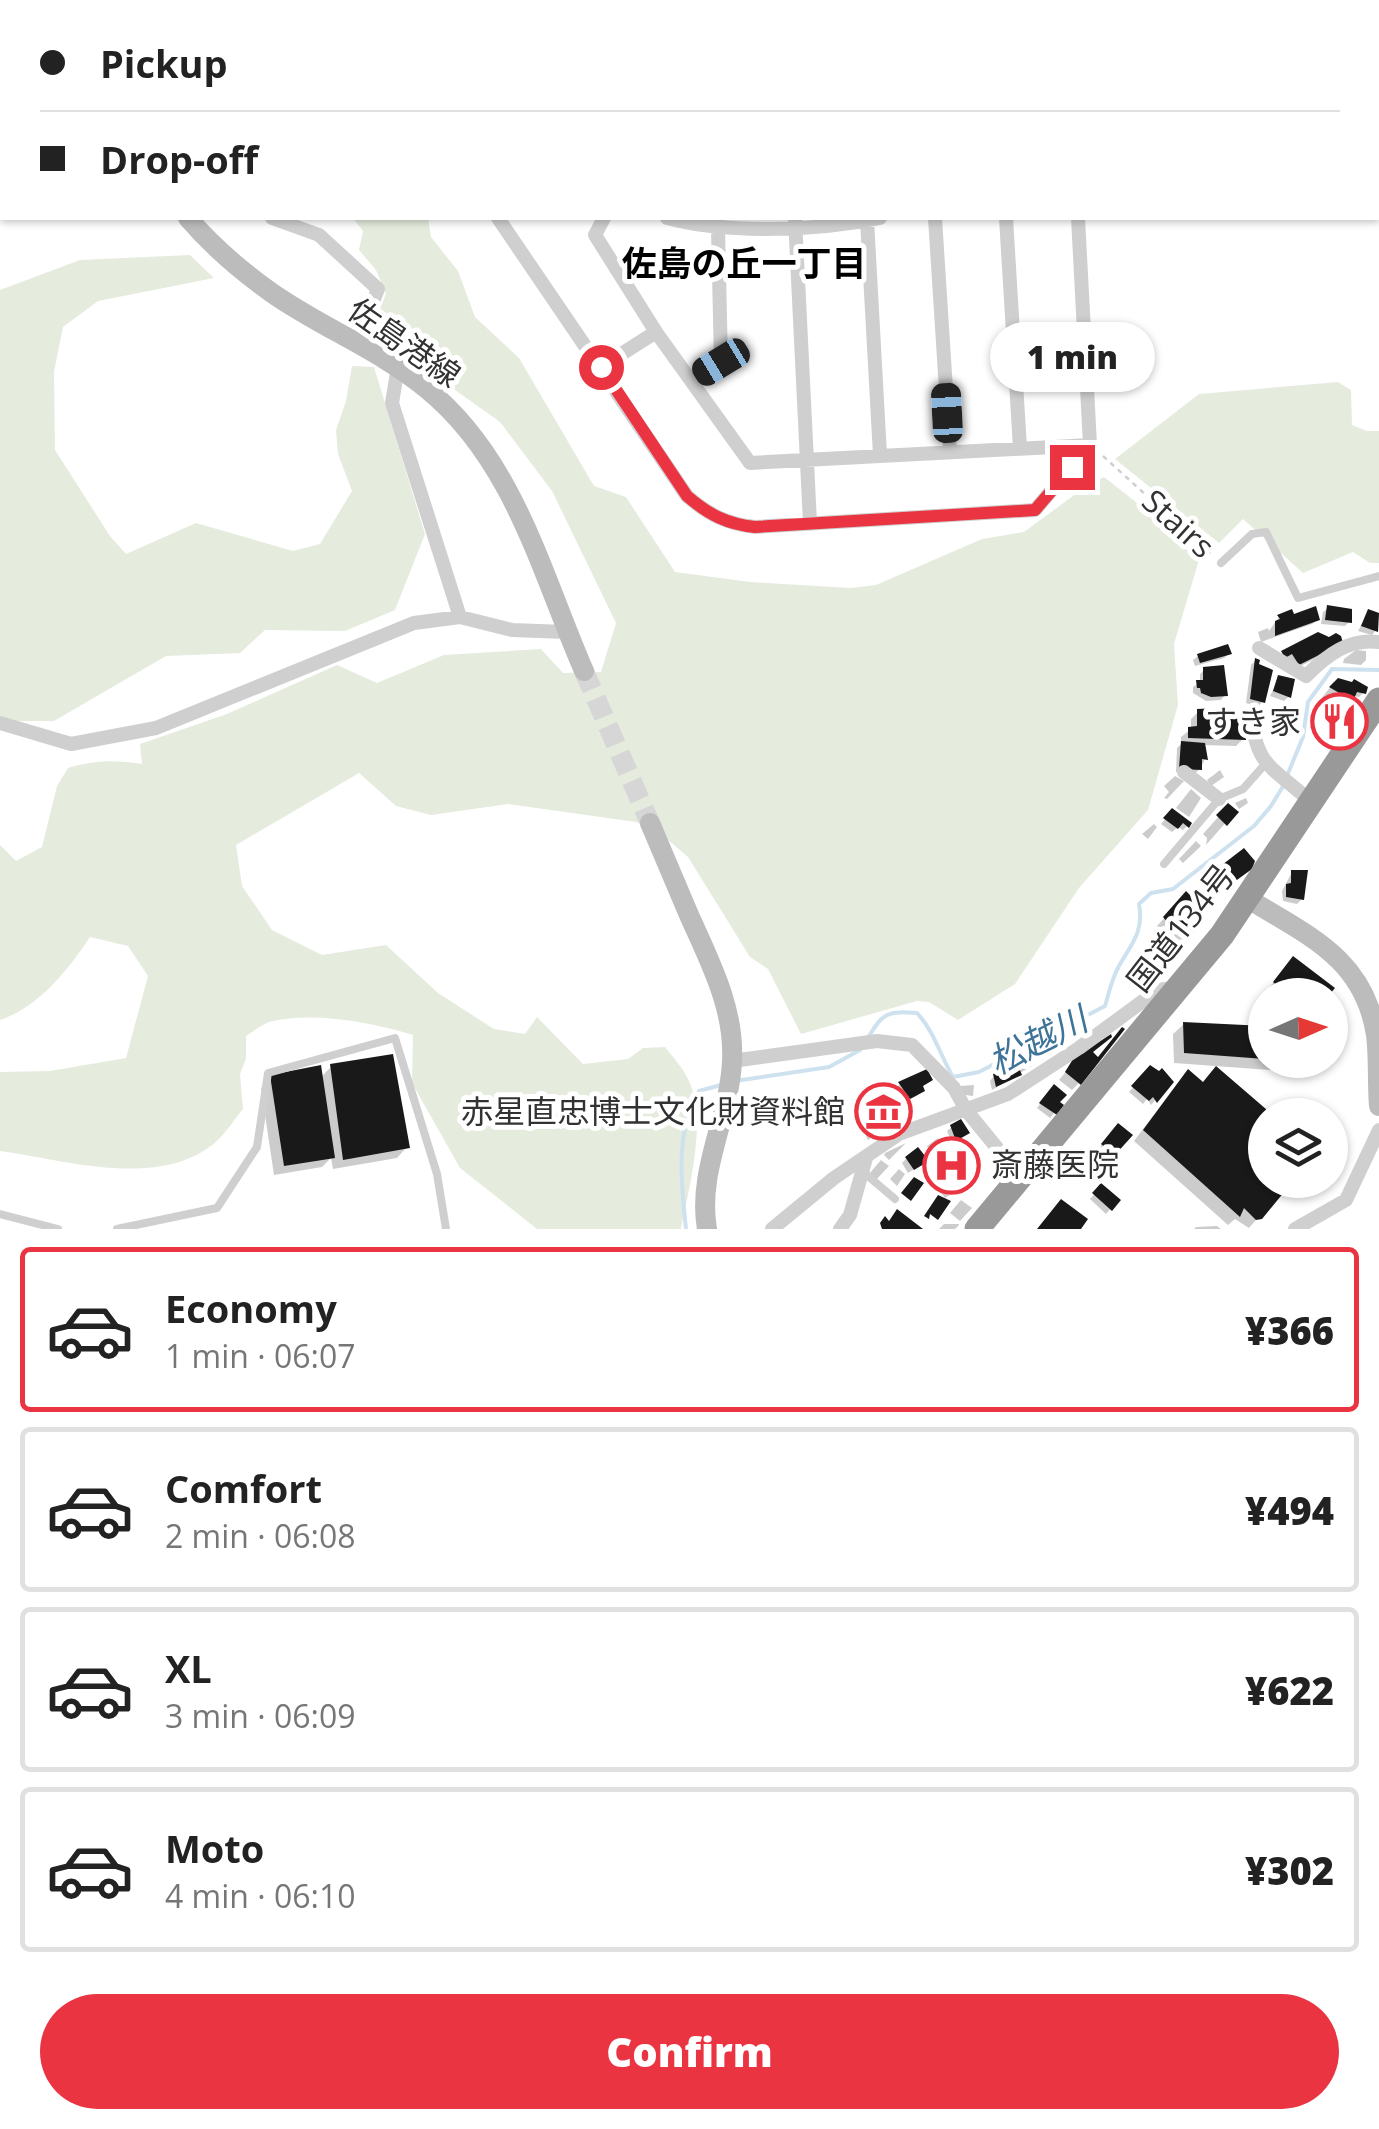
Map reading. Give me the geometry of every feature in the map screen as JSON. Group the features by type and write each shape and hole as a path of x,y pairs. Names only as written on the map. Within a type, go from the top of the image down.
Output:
{"highway":[{"name":"国道134号","path":"977,1229 1222,935 1247,898 1303,794 1379,700"}],"main road":[{"name":"佐島港線","path":"190,220 214,248 274,295 398,367 450,410 494,464 517,505 584,671"},
{"path":"650,823 714,965 726,1008 732,1065 711,1152 706,1229"},
{"path":"1247,898 1334,952 1354,974 1366,998 1376,1034 1379,1106"}],"street":[{"path":"278,220 318,234 378,288 357,342"},
{"path":"499,220 687,496 706,512 742,526 1035,510 1090,446 1078,220"},
{"path":"603,220 595,235 656,332 750,463 1090,446"},
{"path":"676,220 718,229 847,220"},
{"path":"873,220 880,456"},
{"path":"936,220 950,452"},
{"path":"1006,220 1020,448"},
{"path":"795,222 810,523"},
{"path":"692,380 721,362 718,229"},
{"path":"601,367 656,332"},
{"path":"398,367 392,403 460,617"},
{"path":"0,724 71,744 156,728 414,623 460,617 512,630 566,632"},
{"path":"1258,648 1306,676 1322,660 1358,640 1379,642"},
{"path":"1252,712 1253,742 1271,767 1303,794"},
{"path":"1184,772 1219,799"},
{"path":"772,1229 834,1178 864,1164 899,1134 1008,1094 1158,990 1180,986"},
{"path":"732,1065 876,1041 912,1045 954,1088 966,1110 1020,1176"},
{"path":"1295,1229 1346,1200 1379,1130"},
{"path":"840,1229 850,1215 864,1164"}],"lane":[{"path":"1221,563 1252,534 1266,532 1298,598 1379,576"},
{"path":"1164,864 1219,799 1243,789 1271,767"},
{"path":"103,1229 217,1208 257,1147 268,1073 395,1038 436,1174 446,1229"},
{"path":"864,1164 896,1199"},
{"path":"0,1214 58,1229"}],"path":[{"name":"Stairs","path":"1090,446 1221,563"}],"shaded area":[{"path":"355,220 428,220 431,237 458,271 475,317 519,358 594,486 626,497 675,572 750,582 850,588 876,585 982,539 1024,532 1104,477 1201,553 1174,644 1178,705 1148,810 1079,888 1015,984 958,1020 929,1002 917,1001 801,1034 768,969 750,957 688,857 654,828 636,822 508,804 431,815 396,806 359,773 236,845 242,886 272,930 322,955 386,945 438,993 494,1029 525,1034 537,1017 583,1064 628,1059 643,1048 665,1047 688,1079 696,1113 695,1153 681,1229 537,1229 460,1168 412,1083 413,1035 343,1020 290,1018 262,1025 246,1036 246,1059 240,1074 243,1109 218,1140 195,1155 170,1164 113,1168 0,1151 0,1072 50,1071 126,1058 148,976 128,946 90,937 40,997 0,1020 0,845 16,861 42,847 57,786 68,768 105,761 142,764 140,744 227,714 337,665 377,683 444,655 541,649 563,673 601,672 616,623 552,491 500,422 371,330 386,294 376,270 359,250 363,231"},
{"path":"190,255 214,278 98,301 63,327 54,372 55,450 110,536 126,554 196,523 293,551 320,544 352,491 338,454 336,430 352,366 374,367 425,534 395,610 345,631 265,630 240,653 166,656 54,721 17,721 0,716 0,290 80,260"},
{"path":"1338,382 1351,390 1352,425 1379,431 1379,563 1370,563 1353,552 1303,573 1243,519 1219,543 1115,459 1199,394"}],"building":[{"path":"1327,605 1352,609 1352,623 1325,620"},
{"path":"1316,606 1320,620 1275,636 1275,621 1280,619 1277,615"},
{"path":"1368,609 1379,613 1378,632 1361,626"},
{"path":"1318,632 1329,637 1336,633 1343,643 1299,665 1292,654 1285,658 1281,651"},
{"path":"1228,644 1232,654 1200,663 1197,654"},
{"path":"1255,658 1273,670 1265,703 1250,699"},
{"path":"1224,665 1228,696 1201,693 1196,680 1203,680 1203,667"},
{"path":"1278,675 1295,679 1291,698 1273,691"},
{"path":"1338,678 1352,682 1354,679 1368,687 1366,694 1357,692 1353,701 1329,687"},
{"path":"1318,705 1353,716 1341,734 1313,724"},
{"path":"1219,708 1219,713 1246,714 1246,740 1188,738 1188,727 1197,726 1197,709"},
{"path":"1181,741 1205,743 1208,760 1202,759 1202,770 1179,769"},
{"path":"1228,803 1239,812 1227,826 1216,815"},
{"path":"1172,808 1192,823 1189,828 1183,823 1178,829 1163,818"},
{"path":"1244,848 1255,861 1252,869 1230,885 1218,868"},
{"path":"1291,870 1308,870 1304,900 1286,897"},
{"path":"1186,891 1204,922 1190,937 1177,925 1173,929 1163,917"},
{"path":"1293,956 1322,978 1276,978"},
{"path":"1183,1022 1248,1025 1248,1058 1184,1053"},
{"path":"1122,1027 1125,1029 1081,1085 1065,1072 1073,1059 1111,1034 1093,1052 1098,1057"},
{"path":"393,1054 410,1148 343,1160 330,1064"},
{"path":"1017,1063 1022,1075 996,1087 993,1074"},
{"path":"321,1065 335,1158 284,1166 270,1075"},
{"path":"1150,1065 1159,1071 1162,1068 1174,1082 1157,1103 1131,1086"},
{"path":"1216,1066 1253,1098 1248,1098 1248,1198 1279,1198 1262,1219 1256,1220 1244,1208 1240,1217 1143,1130 1188,1069 1203,1082"},
{"path":"927,1069 933,1080 923,1086 925,1091 910,1099 898,1082"},
{"path":"1054,1084 1067,1095 1060,1102 1064,1105 1057,1115 1039,1103"},
{"path":"879,1105 885,1106 891,1127 876,1134 866,1115"},
{"path":"961,1119 970,1133 956,1141 950,1125"},
{"path":"1118,1123 1133,1135 1115,1155 1101,1144"},
{"path":"918,1147 929,1161 914,1170 905,1157"},
{"path":"953,1149 970,1173 976,1170 979,1175 954,1193 933,1164"},
{"path":"914,1177 924,1183 911,1201 901,1193"},
{"path":"1101,1183 1121,1200 1112,1211 1092,1193"},
{"path":"938,1195 951,1201 938,1220 930,1214 929,1219 924,1216"},
{"path":"1061,1199 1088,1219 1081,1229 1037,1229"},
{"path":"897,1209 923,1229 882,1229 880,1223 885,1216 889,1221"}],"waterway":[{"name":"松越川","path":"868,1038 887,1015 917,1013 953,1077 979,1072 1105,1006 1114,975 1138,930 1139,904 1151,893 1173,889 1254,826 1271,806 1303,737 1308,702 1332,669 1379,670"},
{"name":"松越川","path":"735,1081 829,1067 860,1050"},
{"name":"松越川","path":"686,1229 682,1176 686,1123 699,1091 721,1085"}],"tunnel":[{"path":"584,671 650,823"}],"place":[{"name":"すき家","path":"1340,722"},
{"name":"赤星直忠博士文化財資料館","path":"884,1112"},
{"name":"斎藤医院","path":"952,1165"}],"district":[{"name":"佐島の丘一丁目","path":"744,264"}],"route":[{"path":"601,367 687,496 706,512 730,524 755,527 1035,510 1072,467"}]}
